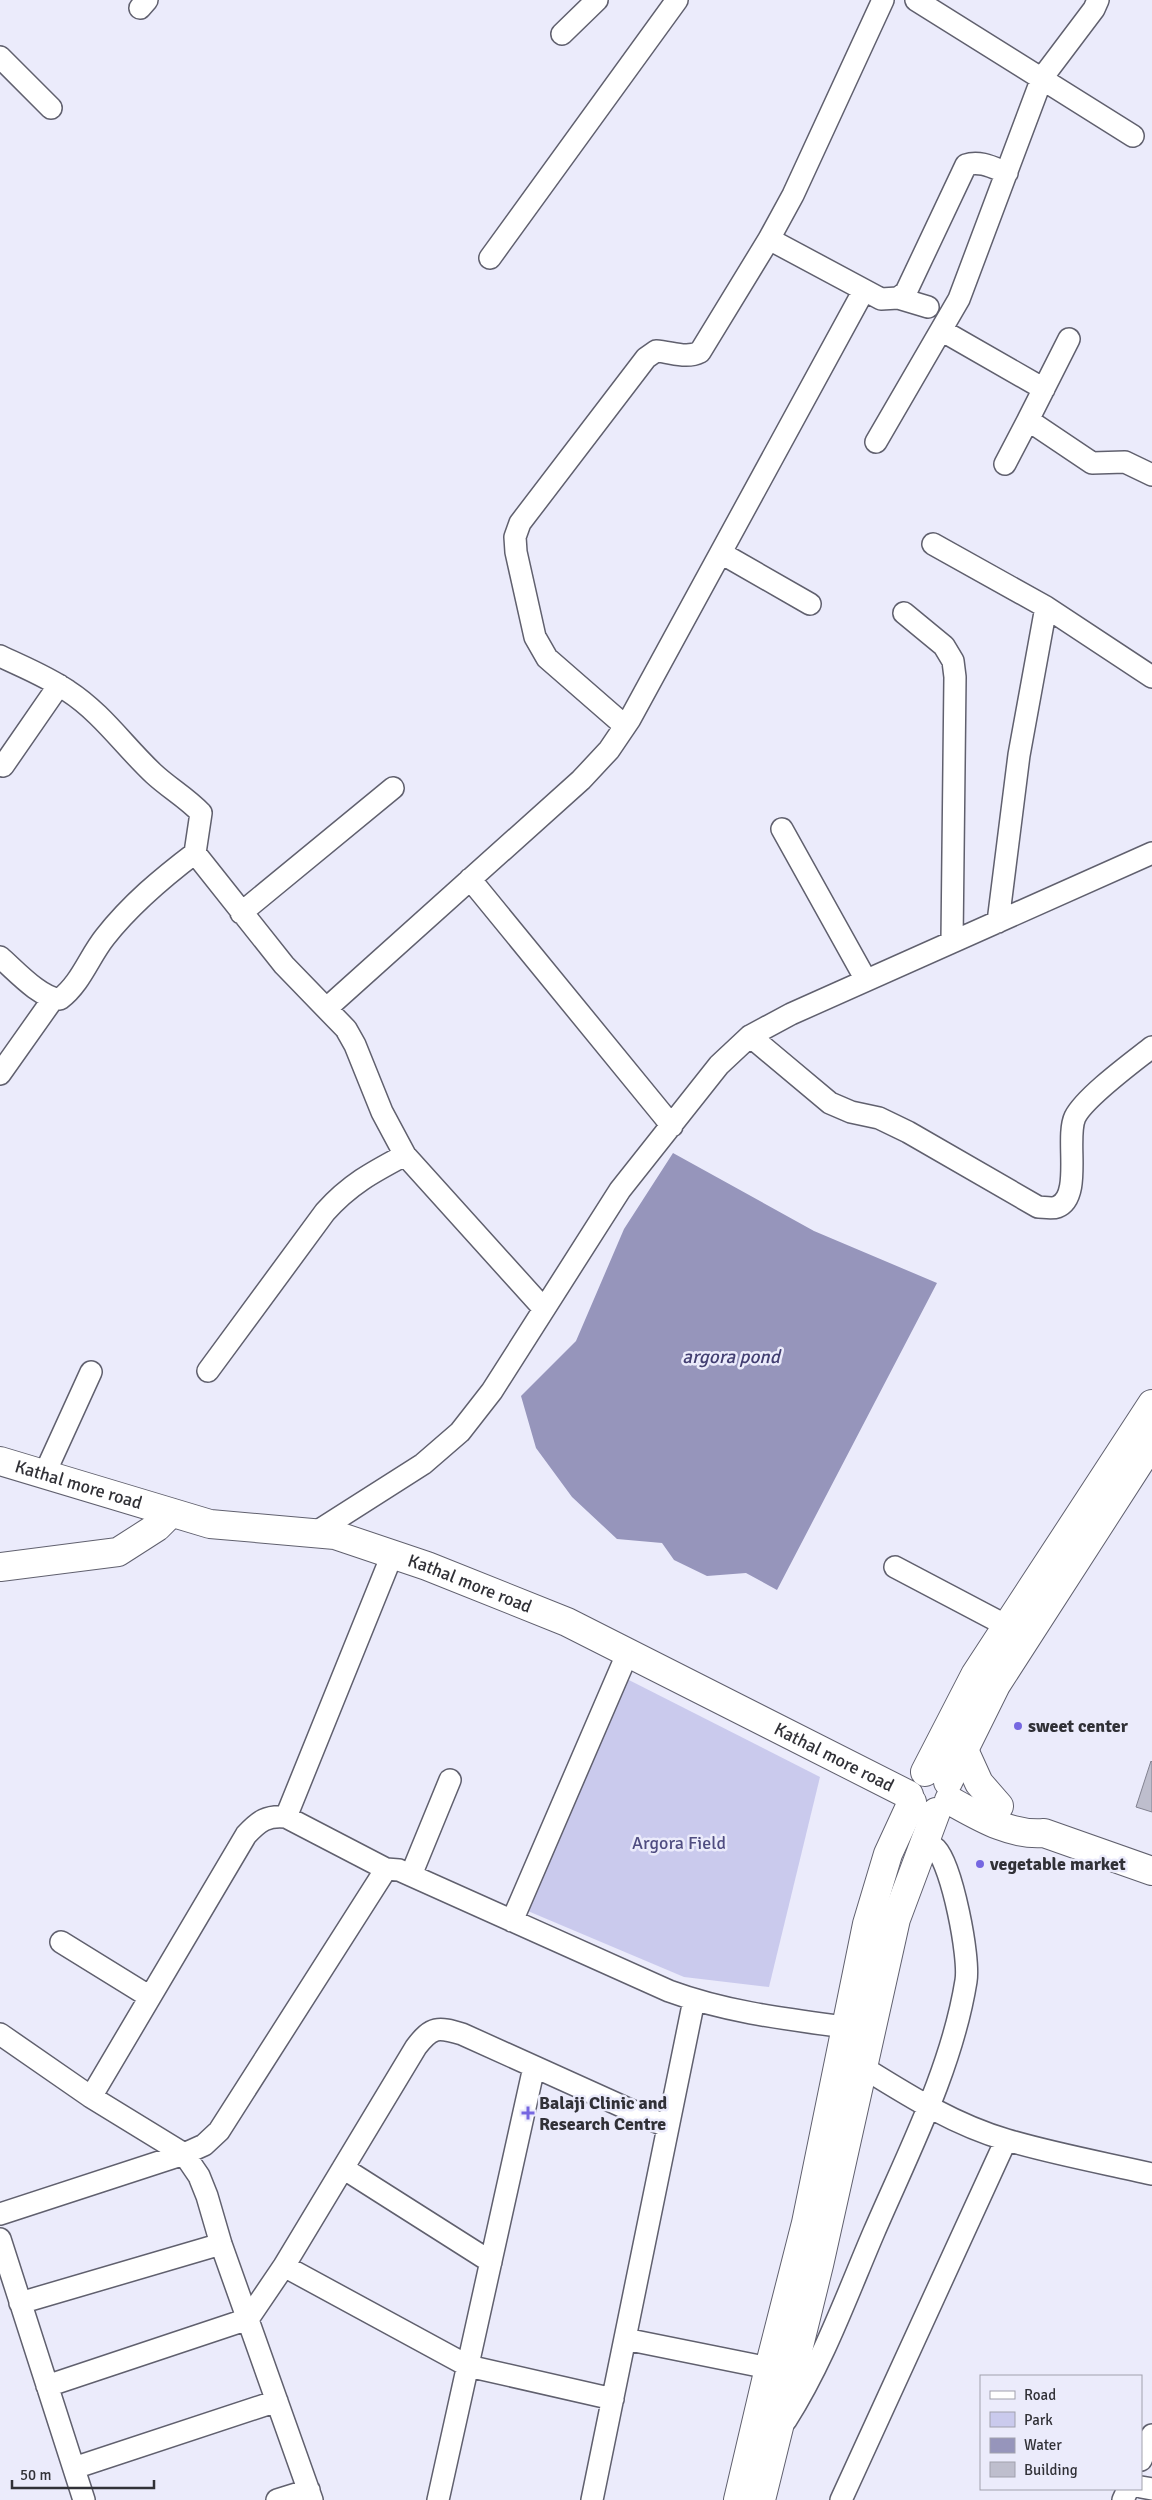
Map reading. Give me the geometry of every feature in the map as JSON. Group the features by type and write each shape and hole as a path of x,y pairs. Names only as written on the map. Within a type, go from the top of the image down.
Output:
{"main road":[{"path":"760,2500 819,2265 896,1919 924,1841 933,1793 975,1675 1152,1404"},
{"path":"738,2500 806,2223 867,1924 888,1854 964,1750 996,1685 1024,1639 1152,1443"},
{"name":"Kathal more road","path":"0,1461 210,1524 335,1535 392,1554 567,1622 933,1793"},
{"path":"0,1567 118,1552 158,1527 171,1513"},
{"path":"964,1750 979,1783 999,1806"},
{"path":"933,1793 999,1806 1032,1822 1044,1833 1152,1871"},
{"path":"933,1793 992,1823 1027,1835 1044,1833"}],"street":[{"path":"562,34 597,0"},
{"path":"490,258 677,0"},
{"path":"625,726 547,658 535,638 516,552 515,537 520,523 646,358 656,351 685,356 692,356 700,352 769,239 810,160 883,0"},
{"path":"916,0 1133,136"},
{"path":"876,442 963,291 1042,78 1094,9 1098,0"},
{"path":"0,57 51,108"},
{"path":"898,298 906,292 966,166 972,163 982,164 1007,173"},
{"path":"769,239 881,299 898,298 928,307"},
{"path":"327,1008 580,780 609,750 625,726 864,290"},
{"path":"941,330 1044,389"},
{"path":"1005,464 1070,340"},
{"path":"1028,420 1092,463 1124,462 1152,475"},
{"path":"933,544 1046,607 1152,677"},
{"path":"720,554 810,604"},
{"path":"998,922 1019,755 1046,607"},
{"path":"904,613 944,646 953,661 955,677 952,942"},
{"path":"0,656 35,670 59,685 94,712 155,775 184,796 201,814 202,822 195,853 162,878 128,909 103,938 70,992 60,999 53,999 0,957"},
{"path":"3,766 59,685"},
{"path":"241,913 393,788"},
{"path":"782,829 866,980"},
{"path":"195,853 284,966 346,1029 355,1045 382,1112 406,1155 544,1309"},
{"path":"313,1534 423,1464 460,1432 492,1391 620,1190 719,1065 750,1036 791,1014 1152,853"},
{"path":"470,879 672,1126"},
{"path":"0,1074 53,999"},
{"path":"750,1036 830,1103 851,1112 879,1118 908,1132 1038,1207 1056,1208 1067,1199 1071,1181 1072,1135 1075,1116 1091,1098 1152,1046"},
{"path":"208,1371 324,1212 344,1191 375,1171 406,1155"},
{"path":"44,1475 91,1372"},
{"path":"286,1817 392,1554"},
{"path":"895,1567 1007,1626"},
{"path":"512,1921 628,1652"},
{"path":"411,1875 450,1780"},
{"path":"90,2097 246,1835 258,1821 273,1816 286,1817 386,1869 399,1870 411,1875 694,2000 731,2010 845,2027"},
{"path":"776,2435 817,2365 928,2107 953,2035 967,1979 964,1939 953,1889 937,1850 924,1841"},
{"path":"0,2214 184,2154 204,2145 219,2131 386,1869"},
{"path":"61,1942 150,1997"},
{"path":"592,2500 694,2000"},
{"path":"47,2386 248,2319 284,2266 416,2047 427,2033 440,2028 462,2034 668,2127"},
{"path":"0,2034 90,2097 184,2154 199,2176 310,2495 277,2500"},
{"path":"438,2500 534,2066"},
{"path":"864,2068 928,2107 1006,2140 1152,2174"},
{"path":"841,2500 1006,2140"},
{"path":"343,2168 491,2262"},
{"path":"0,2239 84,2500"},
{"path":"20,2303 222,2244"},
{"path":"284,2266 468,2366 613,2399"},
{"path":"625,2339 769,2368"},
{"path":"74,2468 277,2401"},
{"path":"1142,2458 1152,2435"}],"green space":[{"name":"Argora Field","path":"623,1677 820,1777 769,1987 684,1977 516,1906"}],"water":[{"name":"argora pond","path":"673,1153 814,1231 937,1283 777,1590 746,1573 707,1576 674,1560 662,1543 617,1539 572,1497 536,1448 521,1396 576,1341 624,1229"}],"building":[{"path":"1152,1762 1152,1812 1136,1807"}],"place":[{"name":"sweet center","path":"1018,1726"},
{"name":"vegetable market","path":"980,1864"},
{"name":"Balaji Clinic and Research Centre","path":"528,2113"}]}
